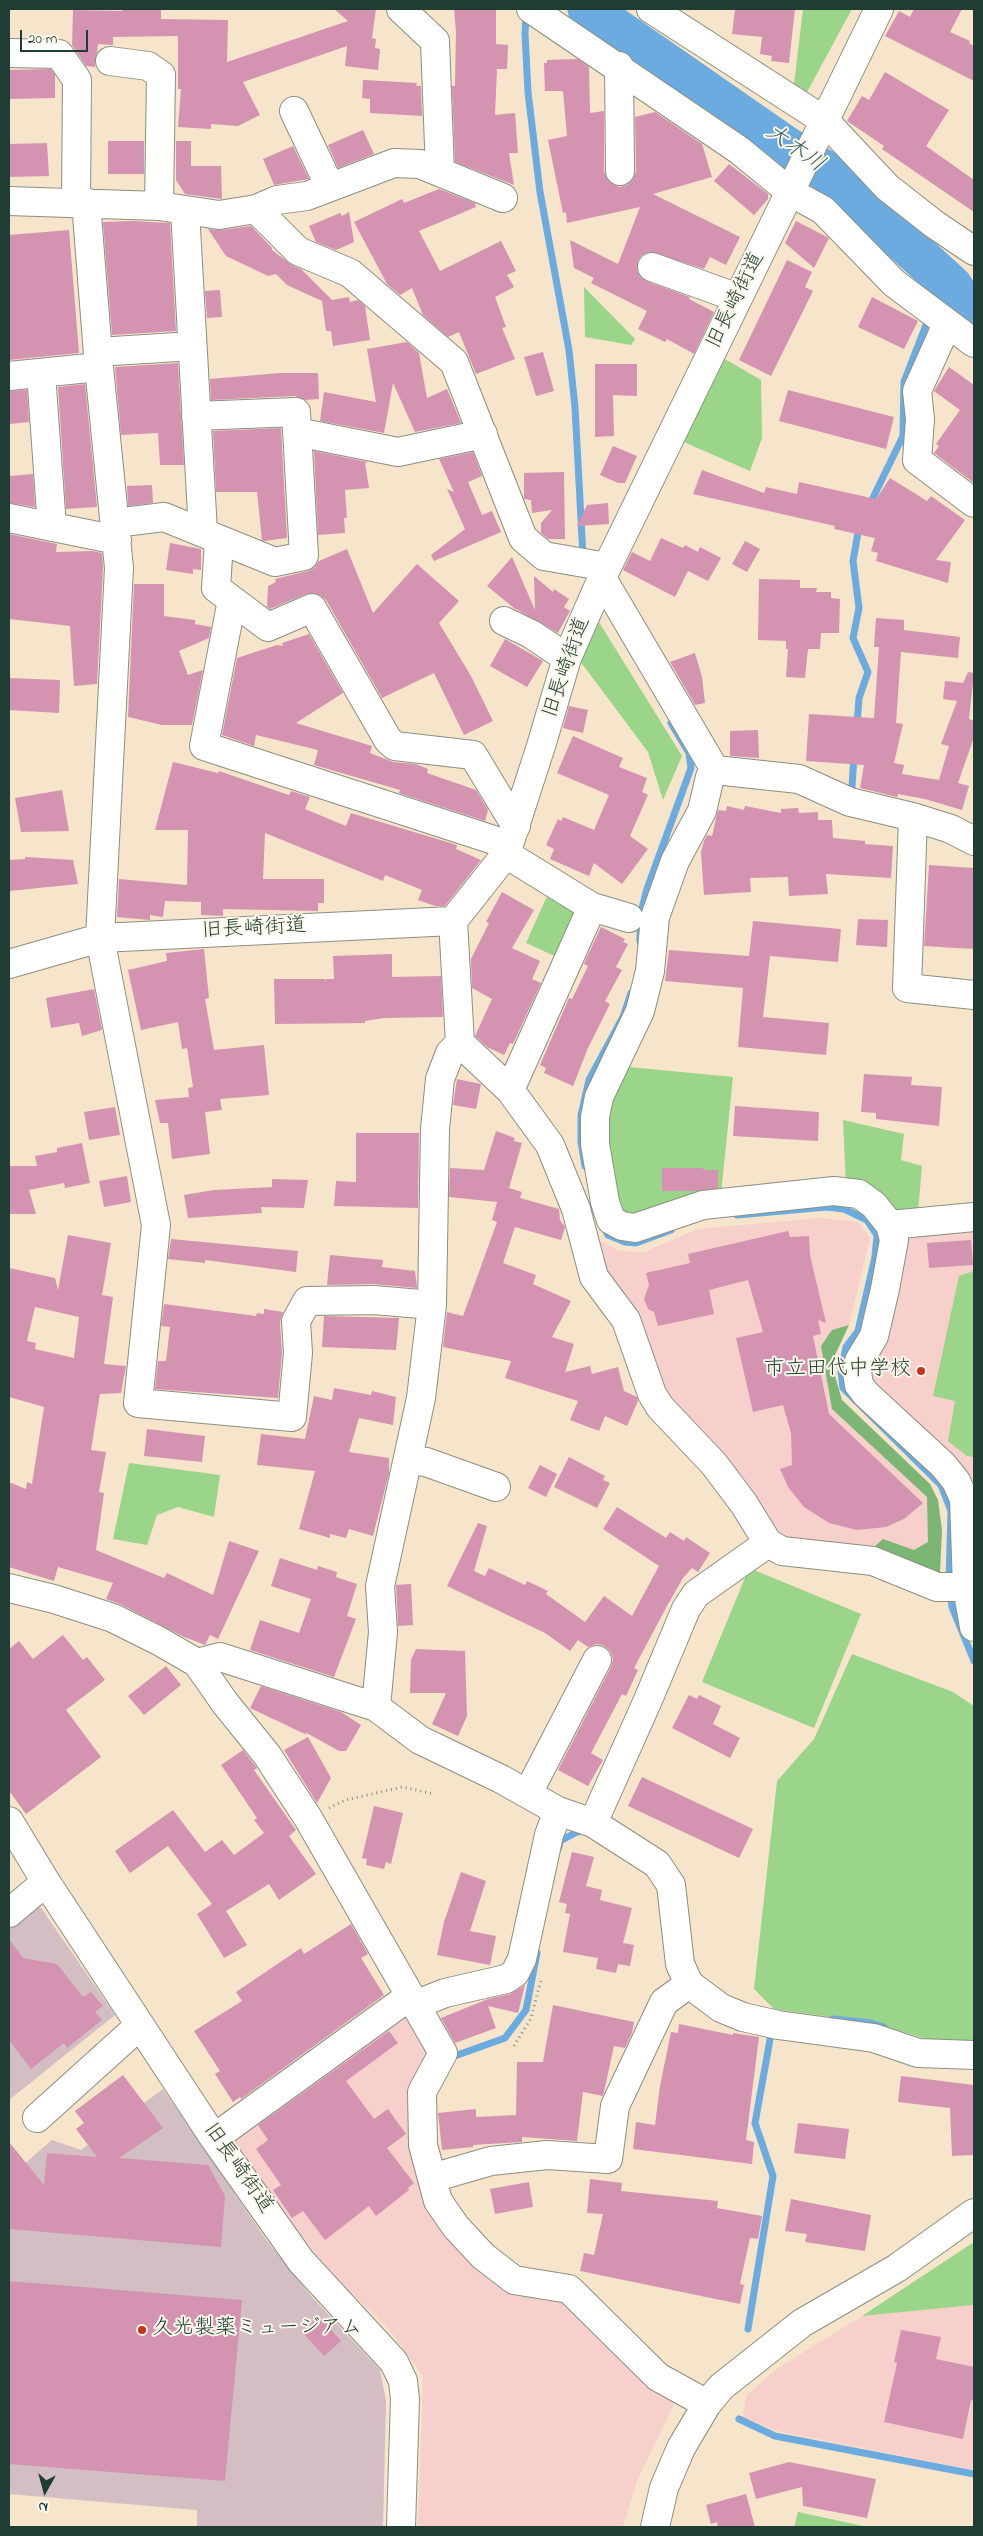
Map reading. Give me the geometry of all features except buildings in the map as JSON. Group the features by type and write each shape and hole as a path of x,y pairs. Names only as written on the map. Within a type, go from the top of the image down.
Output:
{"street":[{"path":"401,9 436,41 440,172"},
{"path":"651,9 824,121 887,187 934,224 974,252"},
{"name":"旧長崎街道","path":"9,964 100,938 453,921 510,842 567,658 588,610 602,570 738,298 879,9"},
{"path":"534,11 618,66 739,150 790,192 823,210 894,284 974,343"},
{"path":"9,53 59,54 77,80 81,202 120,568 100,938 156,1225 138,1403 292,1417 298,1353 296,1321 307,1301 374,1300 432,1305"},
{"path":"110,61 148,66 161,75 172,208 192,346 196,416 216,588 268,626 312,608 388,740 395,746 473,755 510,842"},
{"path":"618,66 620,171"},
{"path":"294,111 330,187"},
{"path":"9,201 81,202 172,208 219,215 256,209 277,200 307,196 394,163 420,164 503,198"},
{"path":"256,209 298,251 350,272 454,362 523,538 544,556 569,560 602,570 715,770"},
{"path":"652,267 738,298"},
{"path":"947,324 917,392 920,419 917,460 974,503"},
{"path":"9,376 41,373 98,360 192,346"},
{"path":"41,373 52,527"},
{"path":"9,518 52,527 116,532 164,517 275,562 304,556 296,412 196,416"},
{"path":"297,432 398,452 483,434"},
{"path":"232,600 204,746 510,842 592,907 629,918"},
{"path":"504,621 531,634 567,658"},
{"path":"715,770 799,779 850,802 912,817 950,829 974,841"},
{"path":"715,770 710,777 702,811 675,861 655,916 650,971 640,1011 599,1097 595,1117 595,1144 605,1202 611,1220 622,1226 635,1228 702,1205 834,1190 858,1194 874,1205 890,1226 894,1240 874,1336 859,1361 857,1372 859,1385 943,1465 956,1481 964,1500 966,1587 974,1627"},
{"path":"912,817 906,988 974,995"},
{"path":"510,1090 592,907"},
{"path":"453,921 460,1043 510,1090 550,1144 576,1209 594,1277 626,1320 652,1394 660,1407 714,1464 744,1504 768,1543 782,1551 873,1561 937,1587 966,1587"},
{"path":"376,1707 383,1632 380,1586 421,1398 432,1305 434,1128 440,1079 450,1053 460,1043"},
{"path":"576,1209 605,1202"},
{"path":"890,1226 974,1217"},
{"path":"408,1460 426,1462 496,1487"},
{"path":"593,1823 686,1609 696,1594 768,1543"},
{"path":"9,1588 54,1599 113,1618 197,1663 225,1703 267,1755 308,1818 443,2053 422,2092 423,2145 438,2201 456,2227 483,2256 514,2280 569,2289 658,2377 706,2404"},
{"path":"197,1663 220,1657 376,1707 420,1740 528,1793 558,1811 593,1823 657,1864 671,1885 680,1964 688,1984 721,2008 742,2017 778,2025 874,2038 918,2053 974,2055"},
{"path":"528,1793 597,1660"},
{"path":"214,2138 413,2001 506,1979 515,1973 522,1959 549,1836 558,1811"},
{"name":"旧長崎街道","path":"9,1821 46,1882 214,2138 301,2261 394,2362 403,2381 405,2399 401,2527"},
{"path":"9,1913 46,1882"},
{"path":"432,2178 491,2161 547,2155 608,2159 615,2106 664,2002 688,1984"},
{"path":"37,2118 140,2025"},
{"path":"655,2527 664,2488 681,2448 706,2404 721,2387 802,2323 897,2268 974,2213"}],"path":[{"path":"308,1818 345,1800 403,1787 434,1794"}],"shaded area":[{"path":"820,1218 858,1222 870,1238 849,1325 835,1354 835,1376 842,1400 930,1484 938,1500 942,1530 940,1573 873,1548 785,1538 767,1529 662,1393 604,1275 596,1238 619,1251 644,1252 698,1229"},
{"name":"市立田代中学校","path":"974,1227 974,1526 867,1377 902,1241 914,1230"},
{"path":"37,1902 115,2015 9,2100 9,1920"},
{"path":"410,2008 433,2052 433,2206 568,2302 676,2400 637,2481 623,2527 418,2527 423,2376 389,2329 330,2272 227,2137"},
{"path":"163,2089 267,2241 312,2297 380,2370 386,2401 383,2527 197,2527 197,2510 9,2494 9,2177 52,2140 81,2150"},
{"path":"974,2305 974,2470 777,2431 743,2417 746,2396 775,2370 862,2316"}],"green space":[{"path":"803,9 852,9 806,94 794,84"},
{"path":"584,287 635,339 631,345 585,337"},
{"path":"718,355 761,380 762,438 750,471 677,439"},
{"path":"597,619 682,756 663,800 648,752 577,657"},
{"path":"548,894 582,916 561,959 526,943"},
{"path":"619,1066 733,1077 721,1194 634,1219 616,1213 603,1099"},
{"path":"843,1120 904,1134 901,1160 922,1166 918,1212 890,1212 846,1186"},
{"path":"974,1271 974,1457 967,1456 948,1441 955,1401 933,1396 959,1276"},
{"path":"849,1325 835,1355 835,1376 842,1400 930,1484 938,1500 942,1530 940,1573 873,1548 883,1539 914,1550 928,1542 927,1497 832,1409 821,1346 832,1330"},
{"path":"129,1463 220,1475 214,1517 178,1507 157,1515 147,1545 113,1539"},
{"path":"749,1568 861,1614 814,1728 702,1682"},
{"path":"852,1654 953,1692 974,1706 974,2040 933,2041 874,2023 774,2009 754,1989 777,1781 814,1739"},
{"path":"974,2242 974,2305 862,2316"},
{"path":"798,2512 863,2526 863,2527 794,2527"}],"waterway":[{"name":"大木川","path":"588,9 784,145 827,172 952,286 974,320"},
{"path":"526,15 528,92 540,192 569,350 575,407 583,557"},
{"path":"869,506 903,436 904,382 926,325"},
{"path":"857,724 859,698 868,672 853,638 859,608 853,561 859,527"},
{"path":"640,941 640,916 647,889 691,768 689,753 671,723"},
{"path":"852,787 854,755"},
{"path":"585,1166 581,1142 581,1115 589,1080 623,1017 631,993"},
{"path":"737,1215 827,1207 844,1209 867,1220 877,1235 875,1257 858,1331 846,1347 841,1372 843,1388 941,1485 951,1511 949,1581"},
{"path":"603,1226 608,1235 625,1242 636,1243 671,1230"},
{"path":"950,1591 952,1607 974,1661"},
{"path":"559,1847 560,1841 577,1832 584,1831"},
{"path":"452,2057 505,2038 526,2010 537,1953"},
{"path":"833,2019 871,2023 884,2027"},
{"path":"748,2329 773,2176 755,2123 771,2034 766,2033"},
{"path":"739,2419 775,2436 974,2474"}],"place":[{"name":"市立田代中学校","path":"921,1371"},
{"name":"久光製薬ミュージアム","path":"142,2330"}]}
